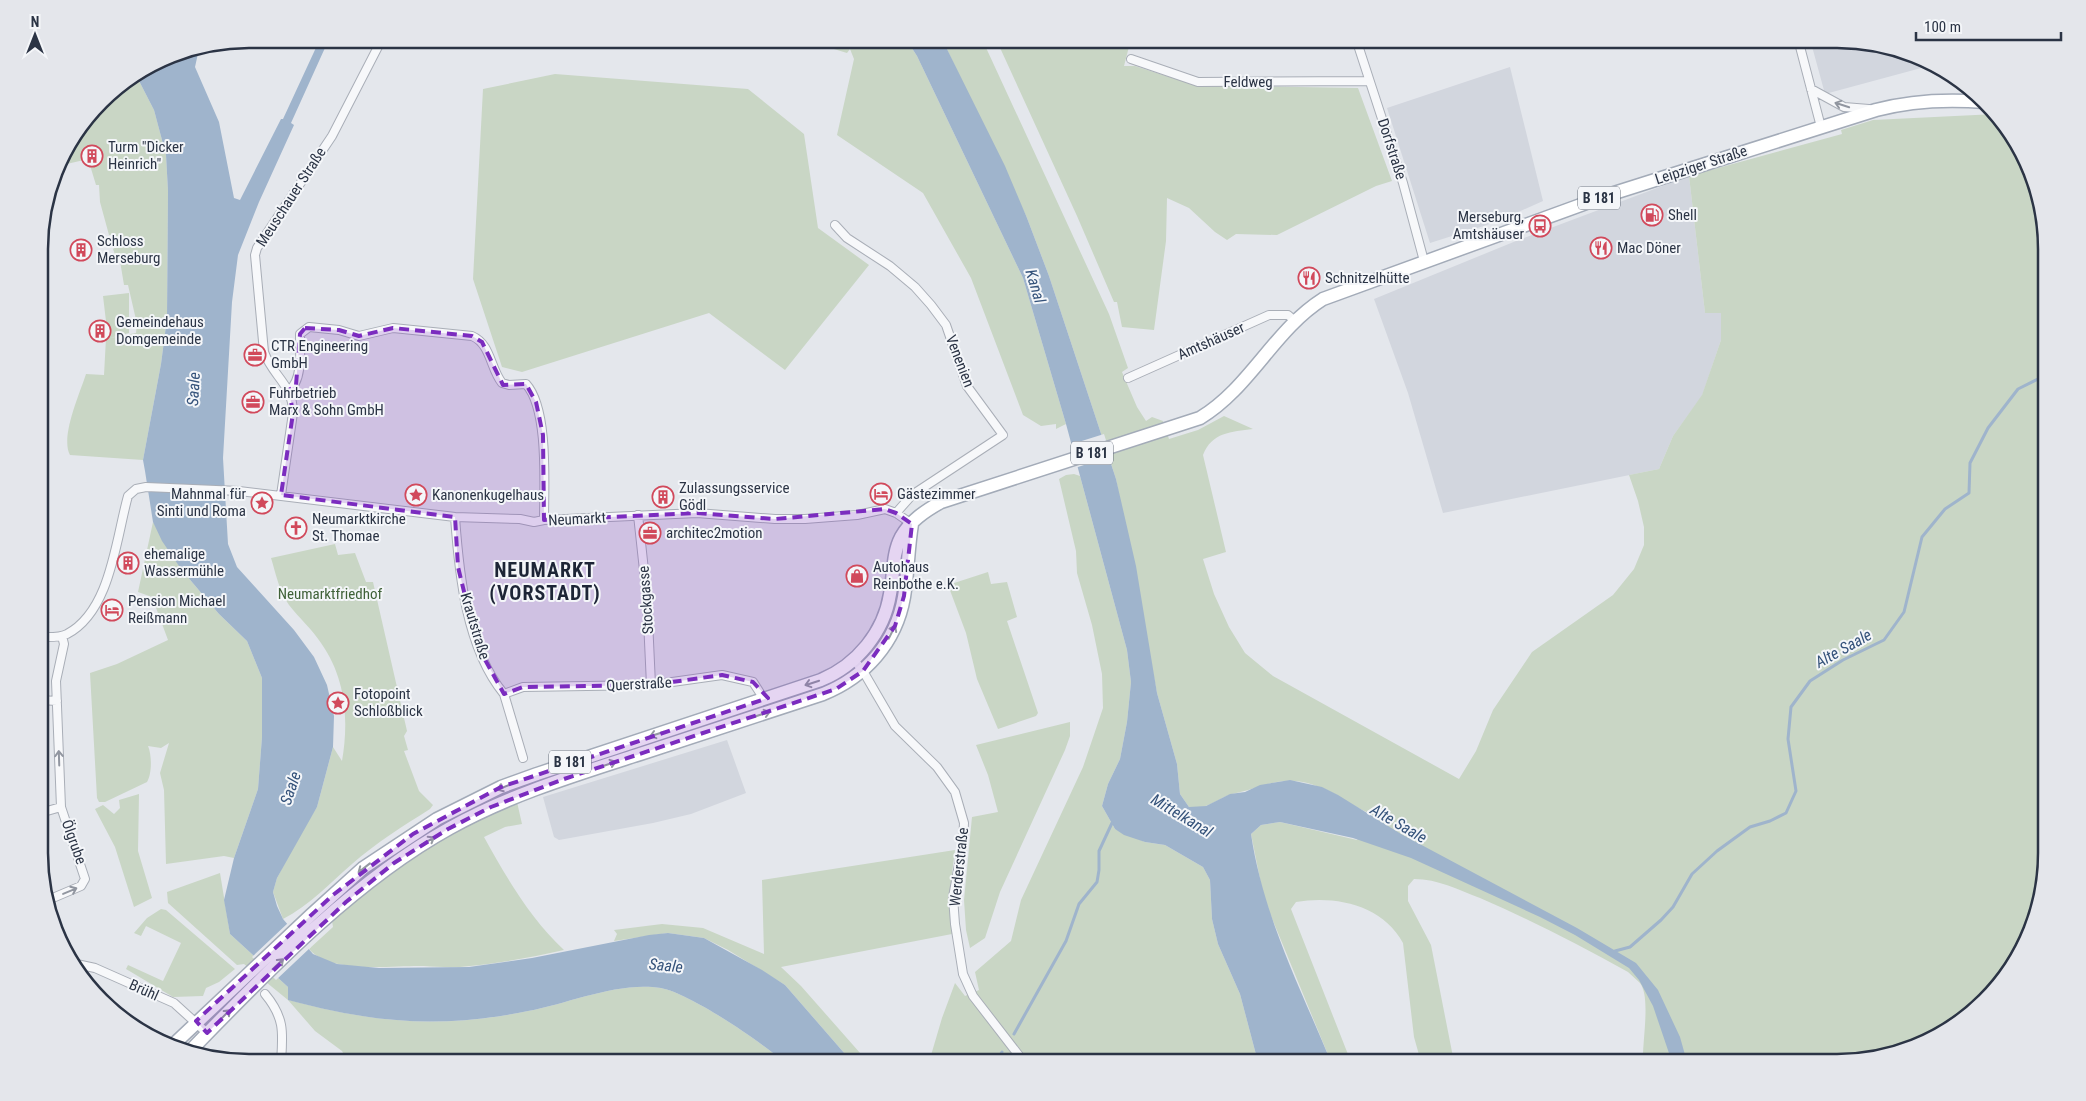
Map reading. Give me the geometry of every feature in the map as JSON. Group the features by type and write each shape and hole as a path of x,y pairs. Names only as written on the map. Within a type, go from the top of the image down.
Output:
{"main road":[{"name":"Leipziger Straße","path":"1424,261 1611,194 1876,110 1914,102 1948,100 1975,101"},
{"name":"B 181","path":"178,1040 196,1021 363,868 391,848 471,801 566,763 832,676 854,660 872,639 884,617 890,594 895,553 900,539 920,515 941,502 1200,418 1225,402 1295,321 1323,300 1424,261"},
{"name":"B 181","path":"195,1046 320,925 394,863 448,829 491,807 610,763 823,694 850,681 863,671 887,642 901,612 912,524"}],"street":[{"name":"Meuschauer Straße","path":"281,495 293,413 293,399 289,390 268,363 264,352 254,255 332,136 377,48"},
{"name":"Dorfstraße","path":"1359,48 1403,183 1424,261"},
{"path":"1800,48 1821,127"},
{"name":"Feldweg","path":"1131,60 1198,82 1369,81"},
{"path":"1811,89 1844,107 1876,110"},
{"name":"Venenien","path":"835,225 847,238 890,266 915,287 931,305 946,325 967,386 1003,435 912,495 896,513"},
{"name":"Amtshäuser","path":"1128,378 1269,315 1288,315 1295,321"},
{"path":"289,390 296,385 300,334 309,327 339,330 359,336 393,328 472,336 478,339 486,349 502,383 509,385 526,384 536,402 542,435 544,520"},
{"name":"Neumarkt","path":"62,636 77,627 100,594 108,578 128,496 136,489 146,487 239,491 456,516 520,519 534,522 638,515 706,513 775,519 857,515 885,509 896,513"},
{"path":"896,513 912,524"},
{"name":"Stockgasse","path":"638,515 647,598 651,685"},
{"name":"Krautstraße","path":"456,516 458,567 477,645 490,672 504,694 523,758"},
{"path":"48,637 62,636"},
{"name":"Ölgrube","path":"53,898 81,886 85,877 61,807 57,672 64,644 62,636"},
{"name":"Werderstraße","path":"854,660 863,671 895,726 937,766 955,792 962,808 964,844 953,897 963,974 969,988 1018,1054"},
{"name":"Querstraße","path":"504,694 523,687 651,685 722,675 754,682 764,699"},
{"path":"48,700 57,701"},
{"name":"Ölgrube","path":"48,811 61,807"},
{"name":"Brühl","path":"82,966 95,968 166,999 196,1021 208,1033"},
{"path":"265,994 280,1014 282,1022 281,1054"}],"highlighted area":[{"path":"305,328 339,330 359,336 393,328 472,336 482,342 503,385 526,384 536,402 543,435 544,520 697,513 775,519 885,509 896,513 912,524 904,596 895,626 863,671 836,689 564,779 491,807 448,829 394,863 346,902 207,1033 196,1021 333,895 413,834 501,787 768,698 753,682 722,675 651,685 523,687 504,694 477,645 458,567 455,517 281,495 293,413 289,390 296,385 300,334"}],"shaded area":[{"path":"1812,48 1850,48 1877,51 1902,58 1924,67 1825,94"},
{"path":"1510,67 1543,201 1496,222 1430,243 1387,108"},
{"path":"1689,176 1705,313 1721,313 1721,340 1702,396 1673,436 1659,469 1443,513 1408,393 1374,299 1516,241"},
{"path":"727,740 746,793 691,814 653,823 559,840 554,837 543,797"}],"green space":[{"path":"831,48 912,48 917,56 1023,278 1066,424 1056,429 1056,424 1041,426 1023,415 971,278 923,193 837,135 854,59 850,49 847,53"},
{"path":"946,48 986,48 1109,314 1128,368 1122,372 1137,407 1146,421 1152,417 1163,421 1169,439 1198,430 1224,416 1253,429 1230,432 1217,437 1207,447 1203,455 1226,552 1203,559 1214,594 1229,627 1245,653 1273,676 1459,779 1476,751 1493,710 1532,652 1613,595 1634,569 1644,545 1644,527 1629,475 1659,469 1673,436 1702,395 1721,340 1721,313 1705,313 1689,176 1842,134 1841,130 1873,120 1988,114 2012,148 2028,184 2035,209 2038,236 2038,865 2035,892 2028,917 2012,953 1997,975 1970,1004 1938,1027 1902,1043 1877,1050 1837,1054 1643,1054 1645,998 1640,983 1628,972 1555,933 1480,898 1440,883 1414,879 1408,886 1408,901 1431,945 1452,1054 1419,1054 1414,1037 1403,943 1394,930 1371,911 1357,906 1326,900 1296,902 1291,909 1348,1054 1328,1054 1264,899 1251,834 1261,825 1280,822 1357,840 1373,815 1327,791 1303,782 1271,783 1226,796 1201,807 1189,807 1180,794 1177,764 1157,693 1116,479 1049,276 1027,218"},
{"path":"1000,48 1129,48 1124,66 1135,66 1194,85 1358,88 1392,181 1376,186 1277,235 1236,234 1227,240 1215,232 1189,208 1167,198 1166,241 1154,330 1122,327 1117,302 1114,302"},
{"path":"555,74 748,89 804,134 818,228 869,265 785,370 709,313 522,372 502,367 473,279 483,89"},
{"path":"139,80 154,110 166,155 168,191 167,318 161,364 143,460 70,455 68,447 69,426 86,374 104,375 106,338 108,338 103,296 129,293 129,333 110,338 136,333 137,324 128,285 124,285 120,261 117,260 113,249 119,245 115,235 109,235 100,202 99,185 96,185 89,162 99,161 100,152 87,149 83,155 84,160 66,164 81,137 97,116 116,97"},
{"path":"1074,474 1080,476 1127,650 1131,682 1127,722 1120,759 1108,784 1102,806 1115,829 1145,842 1165,845 1203,867 1210,880 1212,919 1218,944 1240,994 1256,1054 931,1054 955,983 965,996 979,990 975,972 1011,941 1021,900 1083,767 1103,708 1102,674 1092,625 1077,573 1076,551 1059,479 1066,475"},
{"path":"153,522 181,569 219,614 247,641 262,678 262,737 258,789 234,858 224,856 166,864 164,790 160,773 169,743 161,748 148,746 151,764 147,782 105,802 99,802 97,798 90,673 117,664 168,640 152,597 138,592"},
{"name":"Neumarktfriedhof","path":"335,544 338,555 355,553 366,582 373,582 407,731 404,736 408,750 404,751 419,791 433,805 430,809 371,849 311,901 283,919 273,892 277,878 300,834 317,807 333,747 342,761 345,715 340,685 329,656 310,628 286,600 271,558"},
{"path":"988,572 991,584 1007,582 1017,617 1007,621 1038,713 1036,716 998,729 977,679 966,633 948,585"},
{"path":"1070,722 1070,736 1065,750 1000,892 985,938 970,948 966,930 964,900 972,817 998,812 988,775 976,745"},
{"path":"139,794 138,851 152,898 134,907 115,847 95,809 103,805 114,814 120,808 119,800"},
{"path":"517,802 522,824 505,827 484,837 510,882 530,911 564,950 464,967 363,967 347,966 332,962 319,957 309,949 333,927 332,921 400,864 448,835"},
{"path":"955,850 949,897 952,934 781,967 801,986 861,1054 845,1054 785,985 728,950 704,938 668,933 614,941 617,934 614,930 662,924 703,928 764,954 762,880"},
{"path":"220,873 230,934 288,987 289,1000 350,1014 408,1021 437,1021 496,1017 612,990 645,987 661,988 674,992 707,1009 759,1042 774,1054 344,1054 315,1031 288,1000 244,964 237,965 168,903 167,892"},
{"path":"161,909 166,910 235,969 219,982 206,988 203,996 173,997 126,969 128,965 163,981 181,943 146,926 141,936 134,933 147,918"}],"water":[{"name":"Saale","path":"316,48 325,48 291,123 294,125 259,202 238,255 232,302 223,458 228,544 237,567 294,630 314,657 327,685 334,716 333,747 317,807 277,878 273,892 283,919 313,954 337,964 379,968 469,967 532,958 668,933 704,938 785,985 845,1054 774,1054 759,1042 707,1009 674,992 661,988 645,987 612,990 528,1011 465,1020 407,1021 349,1014 288,1000 288,987 230,934 224,900 234,858 258,789 262,737 262,678 247,641 219,614 181,569 162,541 153,522 143,460 161,364 167,318 168,191 166,155 154,110 139,80 160,68 198,54 195,67 219,122 234,198 240,200 281,119 283,119"},
{"path":"912,48 946,48 1005,166 1049,276 1116,479 1136,566 1157,693 1177,764 1180,794 1189,807 1206,806 1230,794 1245,792 1260,785 1290,780 1322,787 1401,834 1577,928 1636,963 1658,990 1680,1037 1685,1054 1669,1054 1653,1006 1639,980 1629,968 1575,935 1411,858 1353,838 1280,822 1261,825 1251,834 1257,864 1273,922 1328,1054 1256,1054 1240,994 1218,944 1212,919 1210,880 1203,867 1165,845 1145,842 1124,835 1115,829 1102,806 1108,784 1120,759 1127,722 1131,682 1127,650 1066,424 1023,278"}],"pier":[{"path":"1104,434 1111,456 1075,468 1069,445"},
{"path":"289,922 311,947 276,980 252,957"}],"waterway":[{"name":"Alte Saale","path":"1615,951 1630,947 1661,920 1673,907 1692,874 1717,851 1750,827 1770,821 1786,813 1796,791 1788,739 1791,707 1810,681 1843,660 1884,640 1904,612 1922,537 1945,509 1969,493 1970,463 1988,428 2018,389 2038,379"},
{"path":"1014,1034 1066,941 1079,904 1097,882 1099,851 1112,823"}],"place":[{"name":"Turm \"Dicker Heinrich\"","path":"92,156"},
{"name":"Shell","path":"1652,215"},
{"name":"Merseburg, Amtshäuser","path":"1540,226"},
{"name":"Mac Döner","path":"1601,248"},
{"name":"Schloss Merseburg","path":"81,250"},
{"name":"Schnitzelhütte","path":"1309,278"},
{"name":"Gemeindehaus Domgemeinde","path":"100,331"},
{"name":"CTR Engineering GmbH","path":"255,355"},
{"name":"Fuhrbetrieb Marx & Sohn GmbH","path":"253,402"},
{"name":"Gästezimmer","path":"881,494"},
{"name":"Kanonenkugelhaus","path":"416,495"},
{"name":"Zulassungsservice Gödl","path":"663,497"},
{"name":"Mahnmal für Sinti und Roma","path":"262,503"},
{"name":"Neumarktkirche St. Thomae","path":"296,528"},
{"name":"architec2motion","path":"650,533"},
{"name":"ehemalige Wassermühle","path":"128,563"},
{"name":"Autohaus Reinbothe e.K.","path":"857,576"},
{"name":"Pension Michael Reißmann","path":"112,610"},
{"name":"Fotopoint Schloßblick","path":"338,703"}],"district":[{"name":"NEUMARKT (VORSTADT)","path":"545,582"}],"water label":[{"name":"Kanal","path":"1036,286"},
{"name":"Mittelkanal","path":"1182,815"}]}
